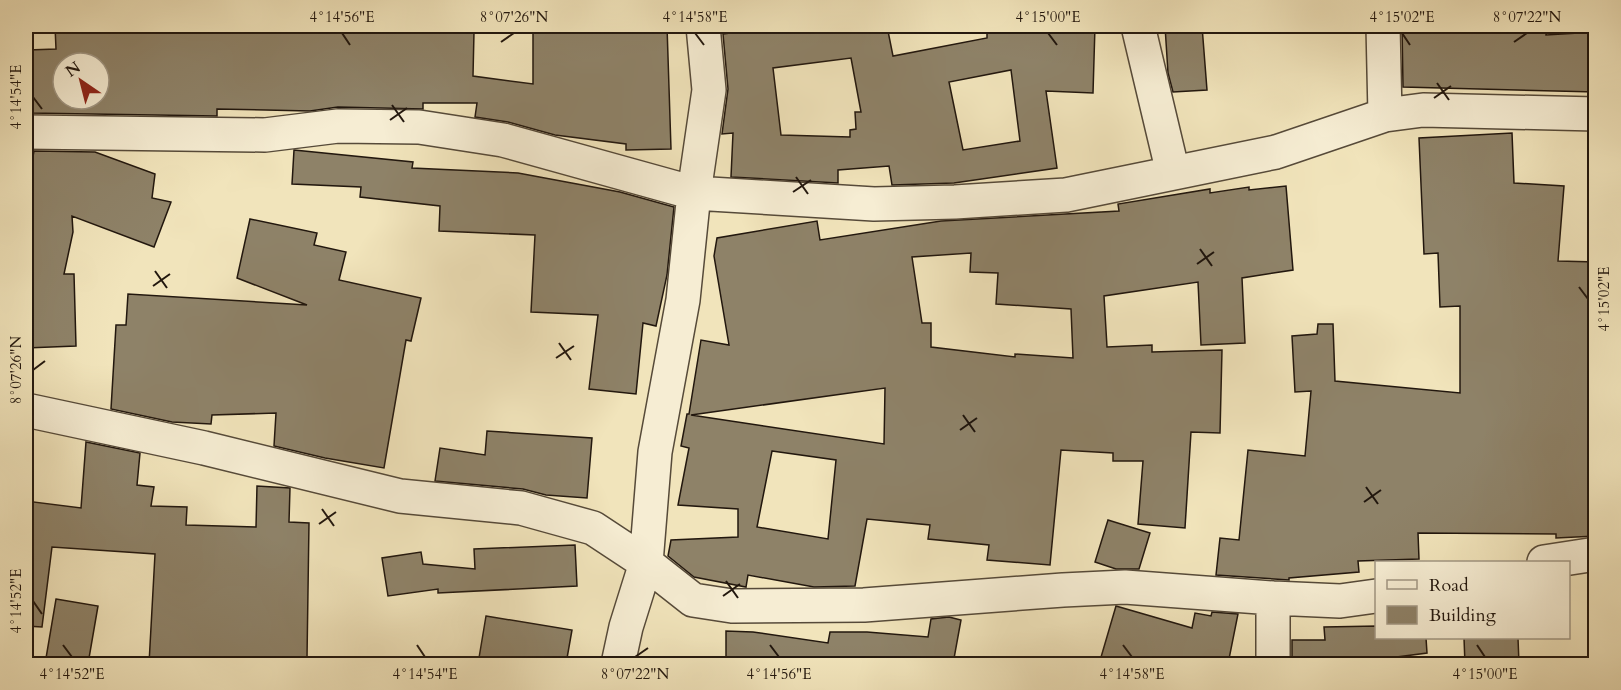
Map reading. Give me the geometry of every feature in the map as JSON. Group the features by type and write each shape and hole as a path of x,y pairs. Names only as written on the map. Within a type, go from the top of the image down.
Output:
{"street":[{"path":"618,664 626,627 646,563 655,452 684,300 694,193 709,90 703,26"},
{"path":"1138,26 1173,173"},
{"path":"1383,26 1384,115"},
{"path":"26,132 265,135 338,126 419,127 503,140 694,193 874,204 956,202 1066,195 1276,152 1384,115 1423,110 1596,114"},
{"path":"26,410 204,448 400,496 521,508 593,528 646,563 693,600 732,606 864,605 1125,587 1340,601 1375,596"},
{"path":"1550,561 1596,554"},
{"path":"1273,598 1273,664"}],"building":[{"path":"55,26 423,26 423,31 474,32 473,76 533,84 533,26 667,26 671,149 626,150 626,144 555,135 508,122 475,117 477,103 423,103 423,109 338,107 310,111 217,109 217,116 29,113 28,50 56,49"},
{"path":"887,26 893,56 987,38 987,26 1095,26 1093,93 1046,91 1057,168 954,183 892,185 889,166 838,170 838,183 731,177 733,133 722,134 728,89 723,34 737,32 737,27","holes":["851,58 861,112 855,112 856,129 850,130 850,137 781,135 773,68","1011,70 1020,141 963,150 949,82"]},
{"path":"1165,26 1202,26 1207,90 1173,92 1168,73"},
{"path":"1402,26 1423,26 1423,31 1470,31 1470,26 1546,26 1546,35 1596,32 1596,92 1403,87"},
{"path":"1512,133 1514,183 1564,186 1558,261 1596,262 1596,407 1591,407 1591,458 1596,458 1596,536 1556,538 1556,534 1418,533 1419,559 1358,561 1359,572 1289,578 1289,580 1216,575 1220,538 1239,540 1248,450 1305,456 1311,391 1295,392 1292,336 1317,334 1318,324 1333,324 1335,381 1460,393 1460,306 1440,307 1438,253 1424,254 1419,138"},
{"path":"294,150 413,162 412,168 518,173 620,192 674,207 667,275 656,326 643,323 636,394 589,389 598,315 531,312 535,235 439,231 440,206 360,197 361,187 292,184"},
{"path":"34,151 95,152 155,174 152,198 171,202 154,247 72,216 73,232 64,274 74,274 76,346 26,348 26,192"},
{"path":"1286,186 1293,270 1242,278 1245,343 1201,345 1198,282 1104,296 1107,347 1152,345 1152,352 1222,350 1220,433 1191,432 1185,528 1138,524 1143,461 1113,461 1113,453 1061,450 1050,565 987,560 989,545 928,539 930,525 867,519 855,586 814,587 748,575 746,587 694,577 668,556 671,540 738,537 738,509 678,505 689,448 681,446 687,414 689,414 701,340 729,345 714,256 717,238 817,221 820,240 941,221 1119,211 1118,204 1210,189 1210,193 1249,187 1249,190","holes":["971,253 970,272 998,273 996,304 1071,309 1073,358 1015,354 1015,357 931,347 931,323 922,323 912,257","885,388 884,444 691,415","772,451 836,460 828,539 757,527"]},
{"path":"250,219 317,233 314,245 346,252 339,280 421,298 411,341 406,340 384,468 274,446 276,413 212,415 211,424 172,422 111,409 116,325 126,325 128,294 307,305 237,278"},
{"path":"487,431 592,438 587,498 546,495 523,489 435,481 440,448 485,455"},
{"path":"86,442 140,453 137,485 154,487 151,506 187,507 186,525 256,527 257,486 290,488 289,522 309,523 307,658 239,657 239,664 149,664 155,554 52,547 42,627 26,626 26,501 81,508"},
{"path":"1108,520 1150,533 1139,569 1116,569 1095,562"},
{"path":"575,545 577,586 438,593 438,589 388,596 382,558 421,552 423,564 475,569 474,549"},
{"path":"56,599 98,606 88,664 45,664"},
{"path":"1116,606 1192,628 1195,613 1211,616 1212,612 1238,614 1228,664 1099,664"},
{"path":"486,616 572,630 566,664 478,664"},
{"path":"949,617 961,620 953,664 771,664 772,658 726,658 726,631 753,632 828,643 830,632 867,632 928,637 931,619"},
{"path":"1375,626 1375,639 1426,639 1427,653 1343,664 1292,664 1292,640 1325,640 1324,627"},
{"path":"1464,639 1518,639 1519,664 1465,664"}]}
